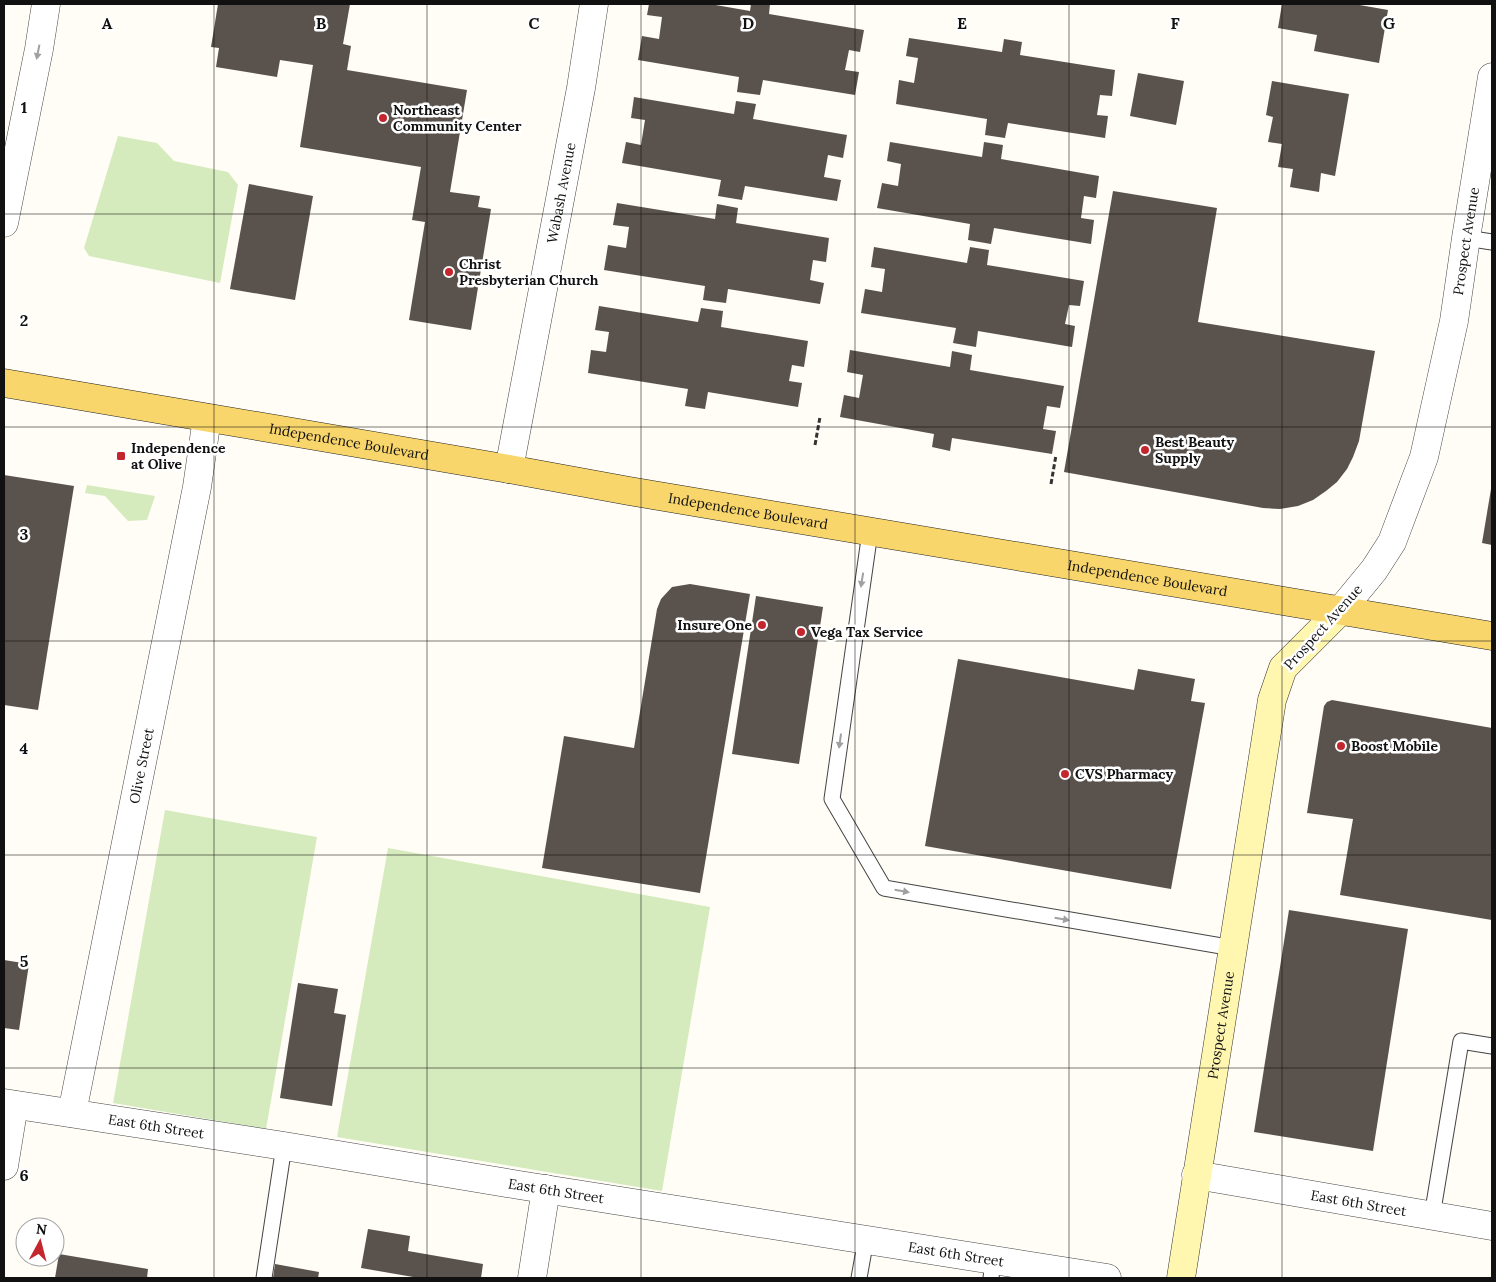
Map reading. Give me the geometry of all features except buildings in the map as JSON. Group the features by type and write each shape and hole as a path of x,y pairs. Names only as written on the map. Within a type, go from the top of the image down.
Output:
{"main road":[{"name":"Independence Boulevard","path":"4,383 870,532 1492,636"},
{"name":"Prospect Avenue","path":"1180,1278 1272,700 1283,668 1341,610"}],"street":[{"path":"4,223 39,49 46,4"},
{"name":"Wabash Avenue","path":"509,469 581,88 594,4"},
{"name":"Prospect Avenue","path":"1341,610 1374,570 1392,542 1424,457 1454,321 1479,240 1492,77"},
{"name":"Olive Street","path":"72,1113 197,487 208,418"},
{"path":"4,1166 9,1104"},
{"name":"East 6th Street","path":"9,1104 866,1239 992,1269 1107,1278"},
{"name":"East 6th Street","path":"1196,1175 1492,1226"},
{"path":"532,1278 546,1189"}],"lane":[{"path":"870,532 832,799 884,888 1233,948"},
{"path":"1432,1216 1461,1041 1492,1046"},
{"path":"264,1278 284,1146"},
{"path":"859,1278 866,1239"}],"path":[{"path":"815,445 820,417"},
{"path":"1050,484 1056,455"}],"green space":[{"path":"118,136 157,143 174,161 228,172 238,185 220,283 89,256 84,248"},
{"path":"87,485 155,496 147,520 128,521 105,496 85,493"},
{"path":"165,810 317,837 266,1129 113,1103"},
{"path":"388,848 710,907 662,1191 337,1137"}],"place":[{"name":"Northeast Community Center","path":"383,118"},
{"name":"Christ Presbyterian Church","path":"449,272"},
{"name":"Best Beauty Supply","path":"1145,450"},
{"name":"Independence at Olive","path":"121,456"},
{"name":"Insure One","path":"762,625"},
{"name":"Vega Tax Service","path":"801,632"},
{"name":"Boost Mobile","path":"1341,746"},
{"name":"CVS Pharmacy","path":"1065,774"}]}
